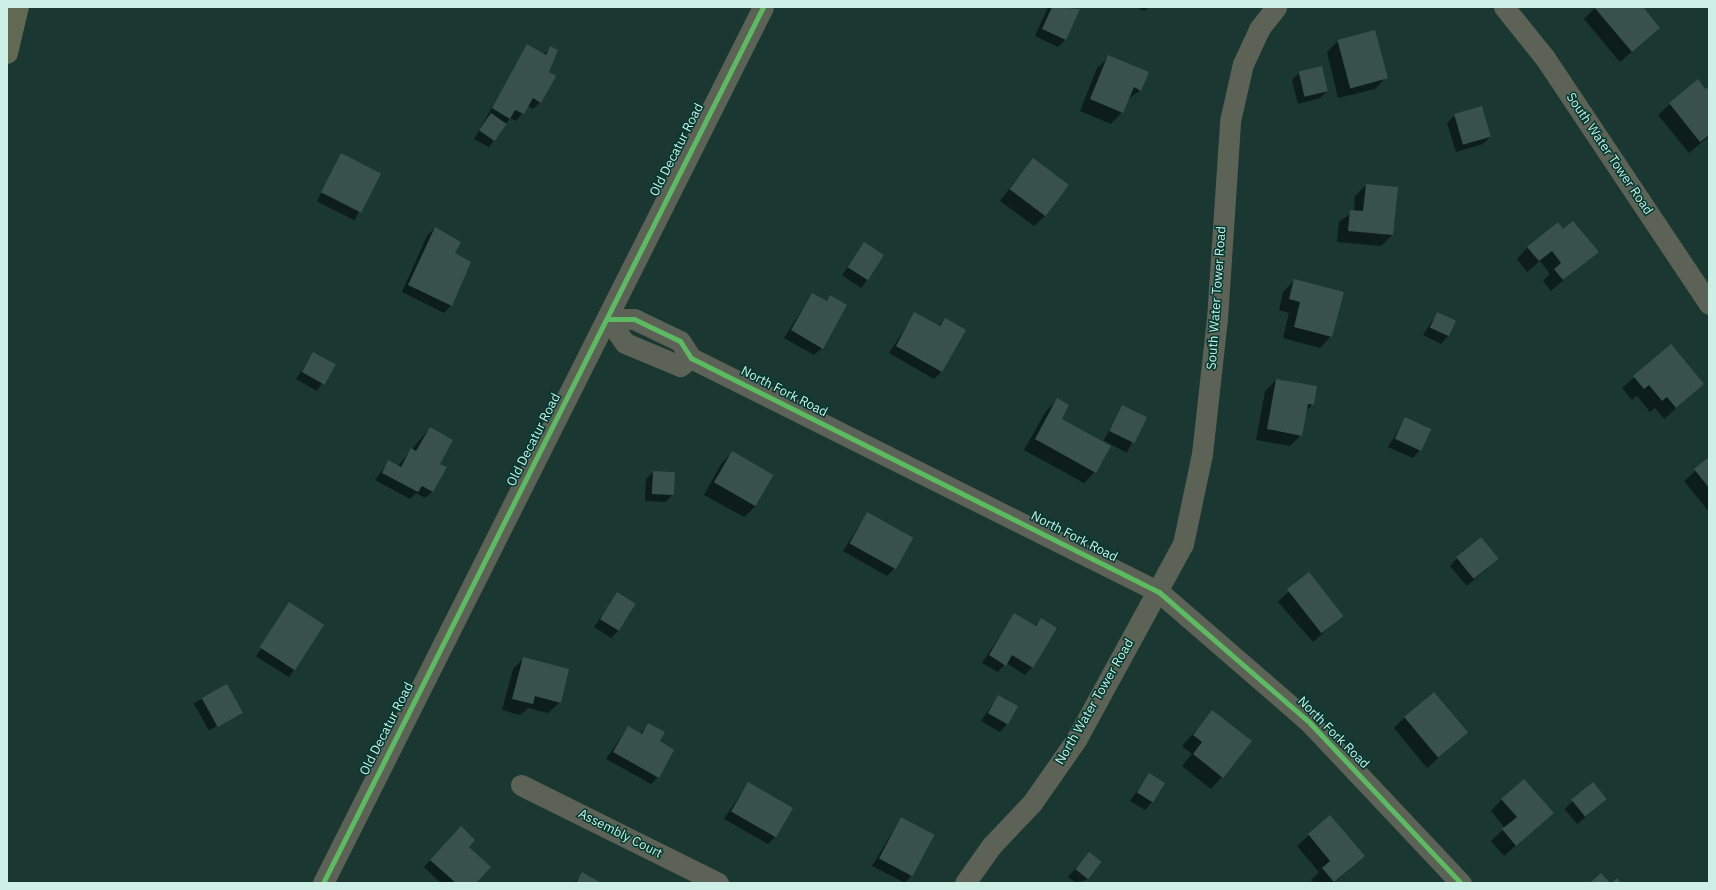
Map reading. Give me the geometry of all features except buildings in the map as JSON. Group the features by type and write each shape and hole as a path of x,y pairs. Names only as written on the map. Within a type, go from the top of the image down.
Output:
{"main road":[{"path":"7,53 18,7"}],"street":[{"name":"Old Decatur Road","path":"323,883 608,319 763,7"},
{"name":"South Water Tower Road","path":"1159,592 1184,544 1202,454 1217,319 1230,121 1243,64 1259,29 1276,7"},
{"name":"South Water Tower Road","path":"1504,7 1545,58 1709,304"},
{"name":"North Fork Road","path":"608,319 634,319 680,341 691,358 1159,592 1310,723 1461,883"},
{"name":"North Water Tower Road","path":"965,883 992,846 1032,803 1076,740 1159,592"},
{"name":"Assembly Court","path":"521,785 718,883"}],"cycle path":[{"path":"323,883 763,7"},
{"path":"608,319 634,319 680,341 691,358 1159,592 1310,723 1461,883"}]}
